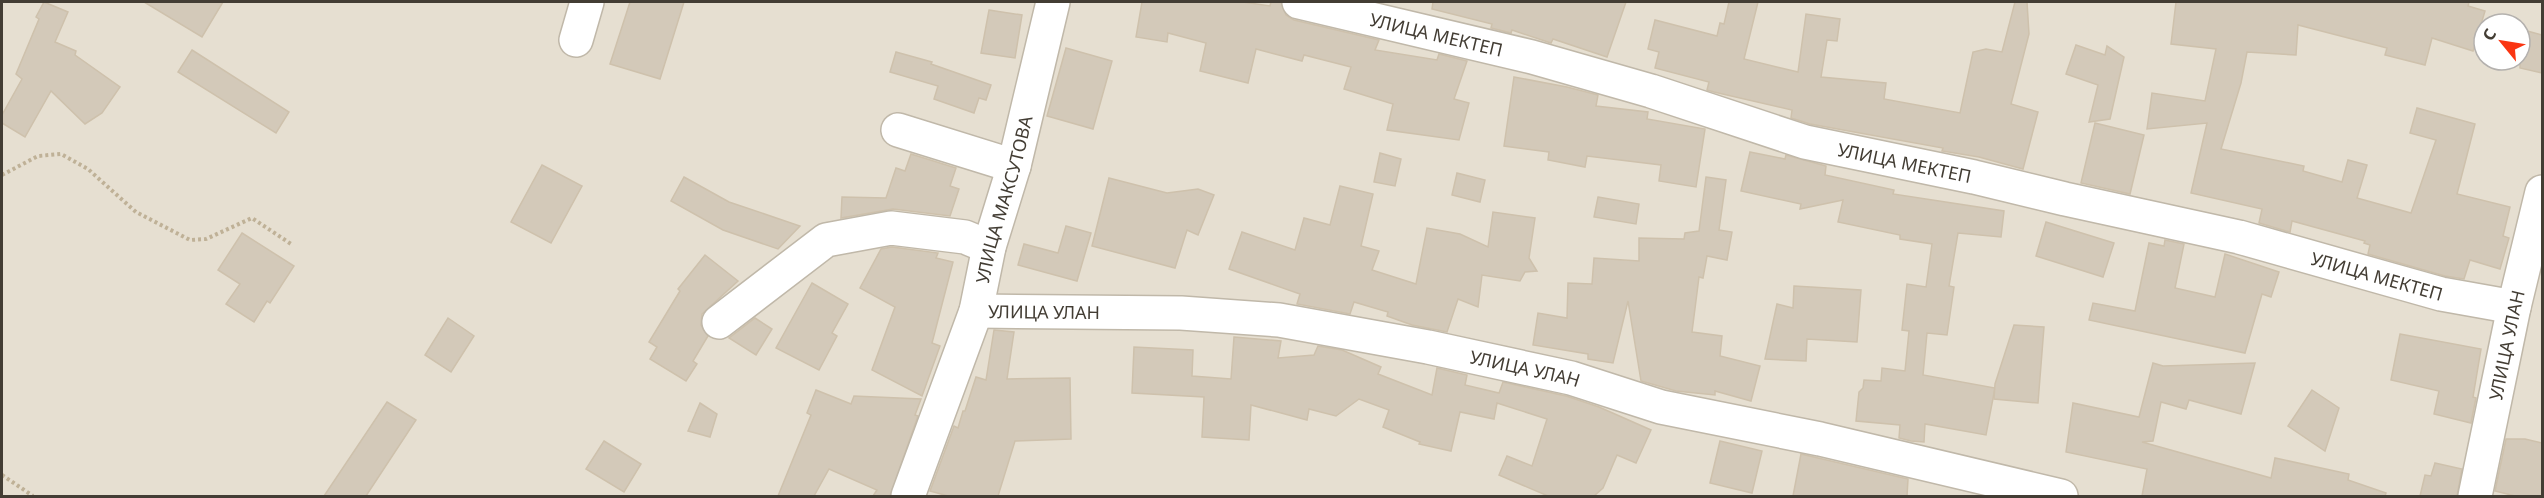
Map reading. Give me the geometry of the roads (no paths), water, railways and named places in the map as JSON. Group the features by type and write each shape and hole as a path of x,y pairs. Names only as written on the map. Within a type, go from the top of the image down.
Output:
{"street":[{"path":"576,40 587,2"},
{"name":"УЛИЦА МАКСУТОВА","path":"908,496 976,311 989,247 1014,166 1053,2"},
{"name":"УЛИЦА МЕКТЕП","path":"1299,2 1532,57 1651,91 1805,142 1963,174 2239,237 2441,294 2514,308"},
{"path":"898,130 1014,166"},
{"name":"УЛИЦА УЛАН","path":"2475,496 2514,308 2542,192"},
{"path":"719,322 826,240 891,228 965,237 989,247"},
{"name":"УЛИЦА УЛАН","path":"976,311 1181,313 1279,320 1428,347 1571,378 1661,406 1820,439 2061,496"}]}
